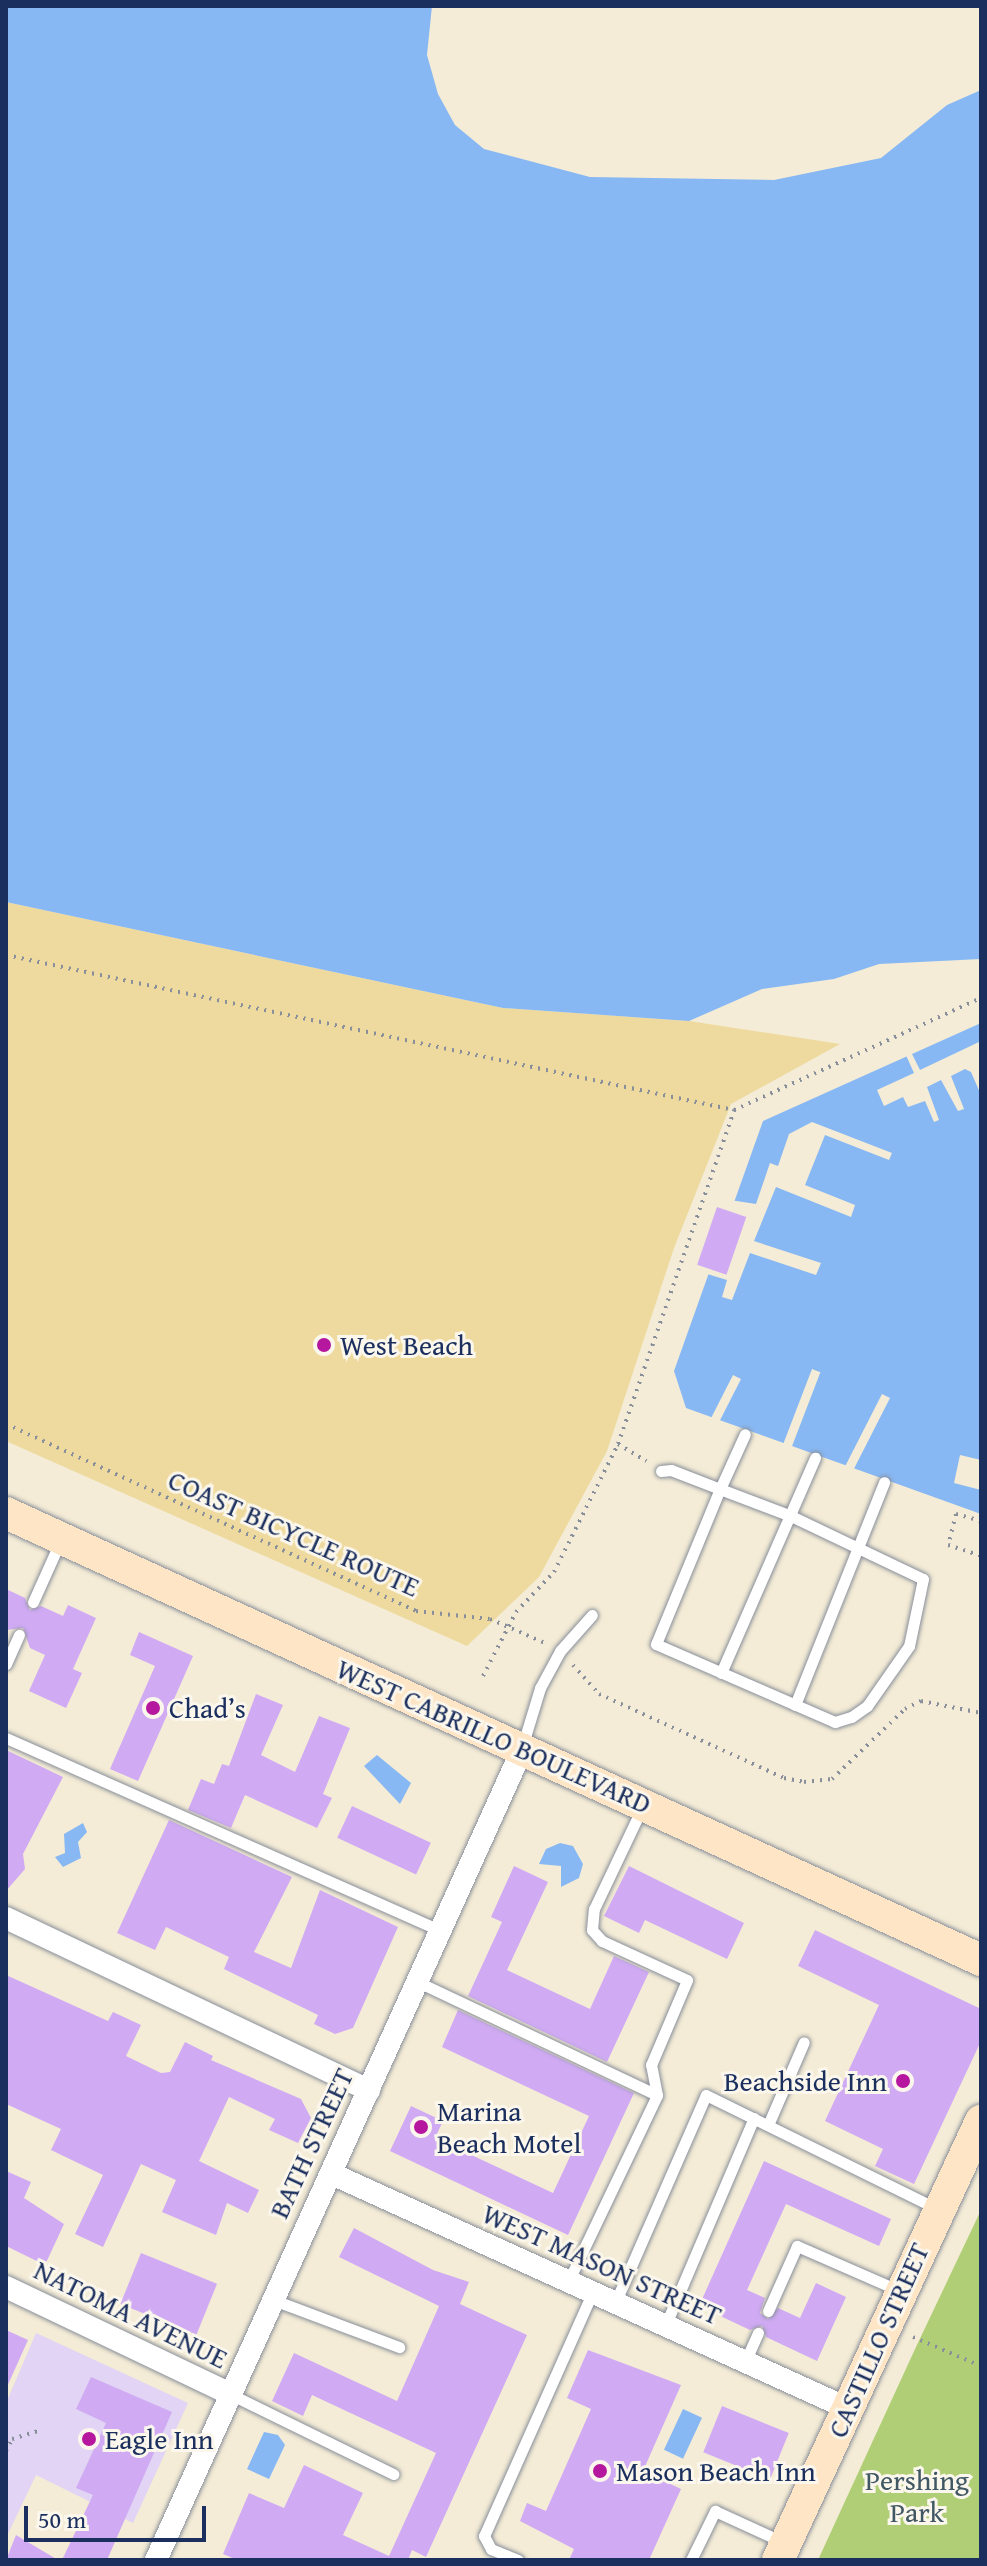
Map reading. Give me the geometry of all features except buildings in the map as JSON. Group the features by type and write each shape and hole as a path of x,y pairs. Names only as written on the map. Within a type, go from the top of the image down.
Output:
{"main road":[{"name":"WEST CABRILLO BOULEVARD","path":"6,1513 521,1752 981,1960"},
{"name":"CASTILLO STREET","path":"782,2552 981,2121"}],"street":[{"name":"BATH STREET","path":"156,2560 271,2299 332,2174 521,1752"},
{"path":"6,1918 369,2090"},
{"name":"WEST MASON STREET","path":"332,2174 847,2408"},
{"name":"NATOMA AVENUE","path":"6,2287 230,2394"}],"lane":[{"path":"661,1471 671,1470 720,1489 791,1516 923,1579 909,1646 867,1706 851,1717 835,1722 656,1644 720,1489 745,1434"},
{"path":"721,1673 815,1458"},
{"path":"795,1705 856,1545 884,1482"},
{"path":"33,1602 61,1538"},
{"path":"521,1752 532,1705 560,1651 592,1615"},
{"path":"6,1664 19,1635"},
{"path":"6,1738 441,1931"},
{"path":"567,2283 657,2095 651,2065 687,1980 602,1941 592,1930 594,1909 644,1805"},
{"path":"418,1982 657,2095"},
{"path":"768,2125 804,2042"},
{"path":"615,2303 706,2095 938,2210"},
{"path":"666,2324 754,2118"},
{"path":"768,2311 797,2246 901,2291"},
{"path":"518,2560 491,2549 484,2536 592,2293"},
{"path":"271,2299 399,2347"},
{"path":"745,2362 758,2333"},
{"path":"230,2394 393,2474"},
{"path":"691,2560 715,2511 782,2552"}],"path":[{"path":"6,955 734,1110 981,998"},
{"path":"483,1676 508,1625 554,1572 618,1444 734,1110"},
{"name":"COAST BICYCLE ROUTE","path":"6,1424 416,1611 508,1625 560,1651 599,1694 784,1778 804,1782 832,1779 905,1709 921,1701 981,1713"},
{"path":"618,1444 661,1471"},
{"path":"981,1521 956,1514 948,1545 981,1556"},
{"path":"913,2337 981,2366"},
{"path":"6,2451 12,2439 42,2430"}],"shaded area":[{"name":"Eagle Inn","path":"36,2333 188,2403 133,2523 36,2475 6,2538 6,2403"}],"green space":[{"name":"Pershing Park","path":"981,2210 981,2560 818,2560 916,2347"}],"sand":[{"name":"West Beach","path":"6,902 503,1008 689,1021 840,1044 731,1104 674,1248 607,1451 539,1577 467,1646 6,1441"}],"water":[{"path":"6,6 432,6 427,55 438,94 455,125 484,149 590,177 774,180 881,158 947,105 981,90 981,959 879,964 834,979 762,989 689,1021 503,1008 6,902"},
{"path":"981,1023 981,1514 686,1408 674,1371 763,1121"},
{"path":"377,1755 411,1783 400,1804 364,1766"},
{"path":"83,1823 87,1832 78,1842 81,1858 63,1867 55,1857 65,1853 64,1834"},
{"path":"560,1843 573,1846 583,1864 579,1878 561,1887 561,1866 539,1864 546,1849"},
{"path":"683,2409 702,2418 683,2459 664,2450"},
{"path":"264,2432 278,2435 285,2445 269,2479 247,2469"}],"pier":[{"path":"979,1042 981,1095 971,1072 965,1069 951,1076 964,1109 958,1111 941,1080 927,1087 939,1120 934,1122 925,1101 908,1107 903,1097 884,1106 877,1090 914,1073 905,1053 910,1050 920,1070"},
{"path":"812,1122 892,1153 889,1160 825,1135 805,1185 855,1205 851,1217 776,1187 754,1241 821,1263 816,1275 750,1253 732,1300 722,1297 727,1280 704,1273 730,1200 756,1204 770,1163 778,1166 789,1134"},
{"path":"812,1369 820,1372 789,1453 781,1450"},
{"path":"733,1375 741,1379 717,1426 709,1422"},
{"path":"882,1394 890,1398 851,1476 843,1472"},
{"path":"960,1455 981,1460 981,1490 954,1483"}],"place":[{"name":"West Beach","path":"324,1345"},
{"name":"Chad’s","path":"153,1708"},
{"name":"Beachside Inn","path":"903,2081"},
{"name":"Marina Beach Motel","path":"421,2127"},
{"name":"Eagle Inn","path":"89,2439"},
{"name":"Mason Beach Inn","path":"600,2471"}]}
